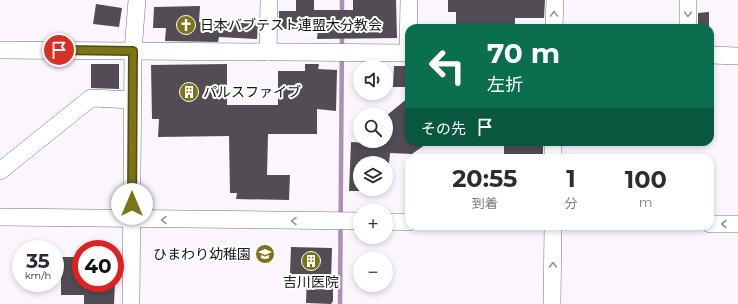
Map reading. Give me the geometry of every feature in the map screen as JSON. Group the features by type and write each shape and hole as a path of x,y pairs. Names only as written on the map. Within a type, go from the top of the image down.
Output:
{"street":[{"path":"132,304 133,51 137,0"},
{"path":"268,52 269,0"},
{"path":"409,0 409,24"},
{"path":"554,0 554,24"},
{"path":"688,0 688,24"},
{"path":"0,50 405,53"},
{"path":"714,55 738,56"},
{"path":"0,171 91,98 133,100"},
{"path":"0,217 347,221"},
{"path":"393,222 405,222"},
{"path":"714,224 738,224"},
{"path":"552,304 553,230"}],"building":[{"path":"296,0 314,0 314,10 353,10 353,0 396,0 397,38 317,39 318,29 279,29 279,11 296,11"},
{"path":"448,0 545,0 544,18 515,18 515,24 456,24 456,12 448,12"},
{"path":"96,4 122,8 119,27 93,24"},
{"name":"日本バブテスト連盟大分教会","path":"200,6 199,22 258,23 257,39 219,37 218,42 165,41 166,28 153,28 154,7"},
{"path":"709,12 709,24 698,24 698,13"},
{"path":"91,64 119,64 119,89 91,88"},
{"path":"227,64 227,105 278,105 278,71 305,71 305,64 319,64 318,69 337,70 336,111 317,109 317,134 268,134 267,175 290,175 289,200 236,199 237,193 230,193 229,136 158,137 159,119 152,119 151,65"},
{"path":"394,66 405,66 405,87 393,87"},
{"path":"405,100 405,146 423,146 412,154 390,153 390,156 353,156 353,191 349,191 351,142 353,142 353,148 393,148 393,110"},
{"path":"504,146 543,146 543,154 504,154"},
{"path":"291,247 332,248 331,281 333,281 333,301 331,304 306,303 307,274 290,274"},
{"path":"64,257 72,257 72,292 115,292 114,304 84,304 84,295 61,295 61,292 64,292"}],"waterway":[{"path":"342,0 342,16"},
{"path":"340,304 342,34"}],"place":[{"name":"日本バブテスト連盟大分教会","path":"186,25"},
{"name":"パルスファイブ","path":"189,92"},
{"name":"ひまわり幼稚園","path":"265,254"},
{"name":"吉川医院","path":"311,261"}],"route":[{"path":"59,50 133,51 132,204"}]}
